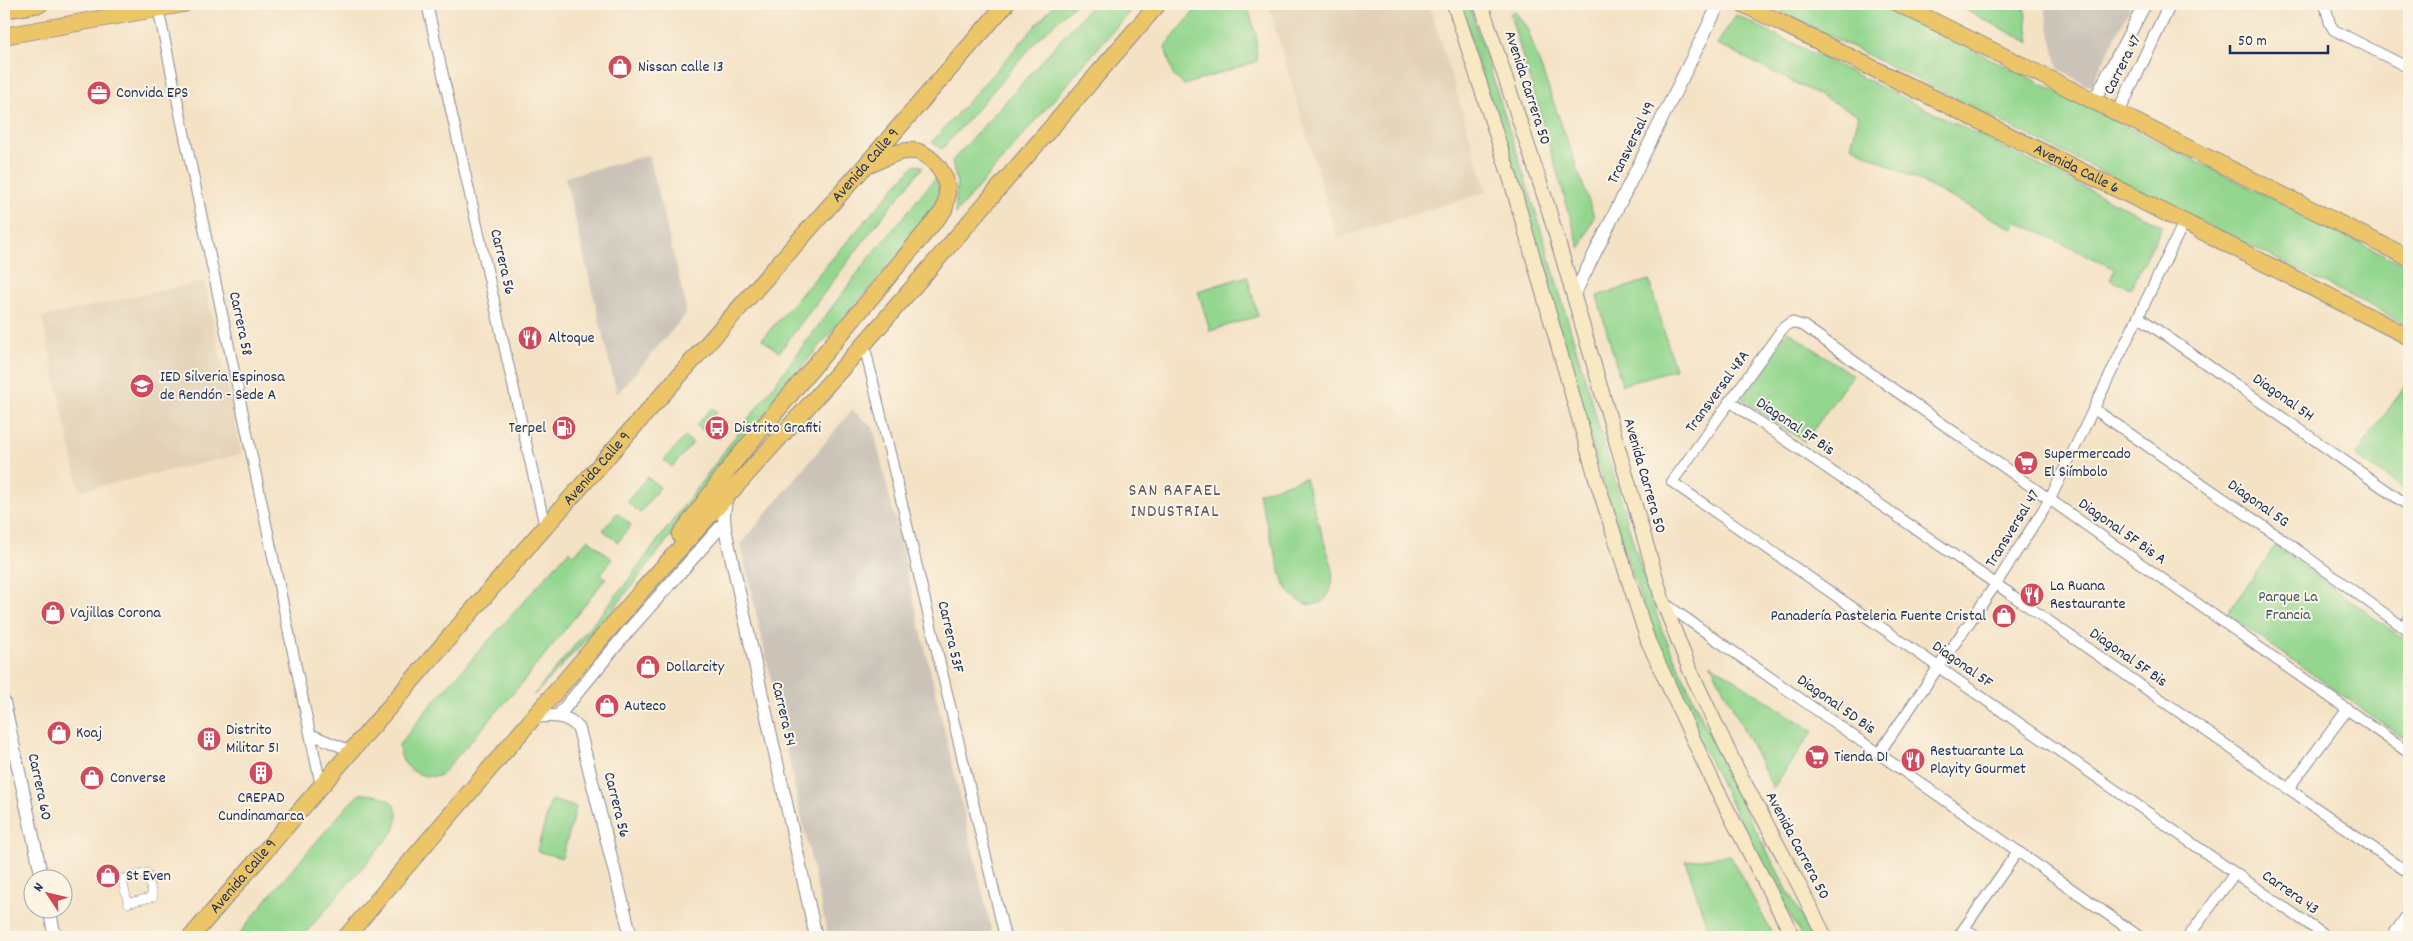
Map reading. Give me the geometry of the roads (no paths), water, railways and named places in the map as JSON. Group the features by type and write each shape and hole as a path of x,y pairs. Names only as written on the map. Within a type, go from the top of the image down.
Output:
{"main road":[{"path":"4,10 40,4"},
{"path":"4,36 153,6 183,4"},
{"path":"958,60 992,4"},
{"name":"Avenida Calle 9","path":"191,937 545,527 1006,4"},
{"path":"346,937 645,587 864,344 1158,4"},
{"path":"1454,4 1510,177 1596,478 1648,641 1711,778 1793,937"},
{"name":"Avenida Carrera 50","path":"1481,4 1547,204 1663,602 1690,670 1736,767 1800,885 1825,937"},
{"name":"Avenida Calle 6","path":"1743,4 2184,222 2409,337"},
{"path":"1899,4 2409,258"},
{"path":"645,587 734,462 944,210 948,199 945,178 937,164 924,154 916,151 902,152 865,166"}],"street":[{"name":"Carrera 56","path":"427,4 545,527"},
{"name":"Transversal 49","path":"1574,297 1719,4"},
{"name":"Carrera 47","path":"2094,101 2146,4"},
{"name":"Carrera 47","path":"2118,113 2170,4"},
{"path":"2325,4 2330,24 2334,30 2409,68"},
{"name":"Carrera 58","path":"153,6 321,786"},
{"name":"Transversal 47","path":"1879,753 1996,584 2050,499 2140,317 2184,222"},
{"name":"Diagonal 5H","path":"2140,317 2409,506"},
{"name":"Transversal 48A","path":"1672,482 1783,328 1792,322"},
{"name":"Diagonal 5F Bis A","path":"1792,322 1804,326 2409,753"},
{"name":"Carrera 53F","path":"864,344 1005,937"},
{"name":"Diagonal 5F Bis","path":"1729,401 1996,584 2409,873"},
{"name":"Diagonal 5G","path":"2094,409 2285,541 2402,627 2409,618"},
{"name":"Diagonal 5F","path":"1672,482 2235,873"},
{"name":"Carrera 54","path":"726,497 724,522 816,937"},
{"path":"534,717 558,716 634,624 724,522"},
{"name":"Diagonal 5D Bis","path":"1663,602 2140,937"},
{"name":"Carrera 60","path":"4,702 40,868"},
{"path":"2288,789 2347,710"},
{"name":"Carrera 56","path":"558,716 571,720 581,735 632,937"},
{"path":"310,734 351,752"},
{"path":"1976,937 1961,933 2018,852"},
{"path":"147,873 153,897 128,903 122,879 147,873"},
{"path":"2188,937 2235,873"},
{"name":"Carrera 43","path":"2235,873 2327,937"},
{"path":"2393,937 2409,914"},
{"path":"50,918 55,937"}],"place":[{"name":"Nissan calle 13","path":"620,67"},
{"name":"Convida EPS","path":"99,93"},
{"name":"Altoque","path":"530,338"},
{"name":"IED Silveria Espinosa de Rendón - Sede A","path":"142,386"},
{"name":"Terpel","path":"564,428"},
{"name":"Distrito Grafiti","path":"717,428"},
{"name":"Supermercado El Siímbolo","path":"2026,463"},
{"name":"La Ruana Restaurante","path":"2032,595"},
{"name":"Vajillas Corona","path":"53,613"},
{"name":"Panadería Pasteleria Fuente Cristal","path":"2004,616"},
{"name":"Dollarcity","path":"648,667"},
{"name":"Auteco","path":"607,706"},
{"name":"Koaj","path":"59,733"},
{"name":"Distrito Militar 51","path":"209,739"},
{"name":"Tienda D1","path":"1817,757"},
{"name":"Restuarante La Playity Gourmet","path":"1913,760"},
{"name":"CREPAD Cundinamarca","path":"261,773"},
{"name":"Converse","path":"92,778"},
{"name":"St Even","path":"108,876"}],"district":[{"name":"SAN RAFAEL INDUSTRIAL","path":"1175,501"}],"park label":[{"name":"Parque La Francia","path":"2288,606"}]}
